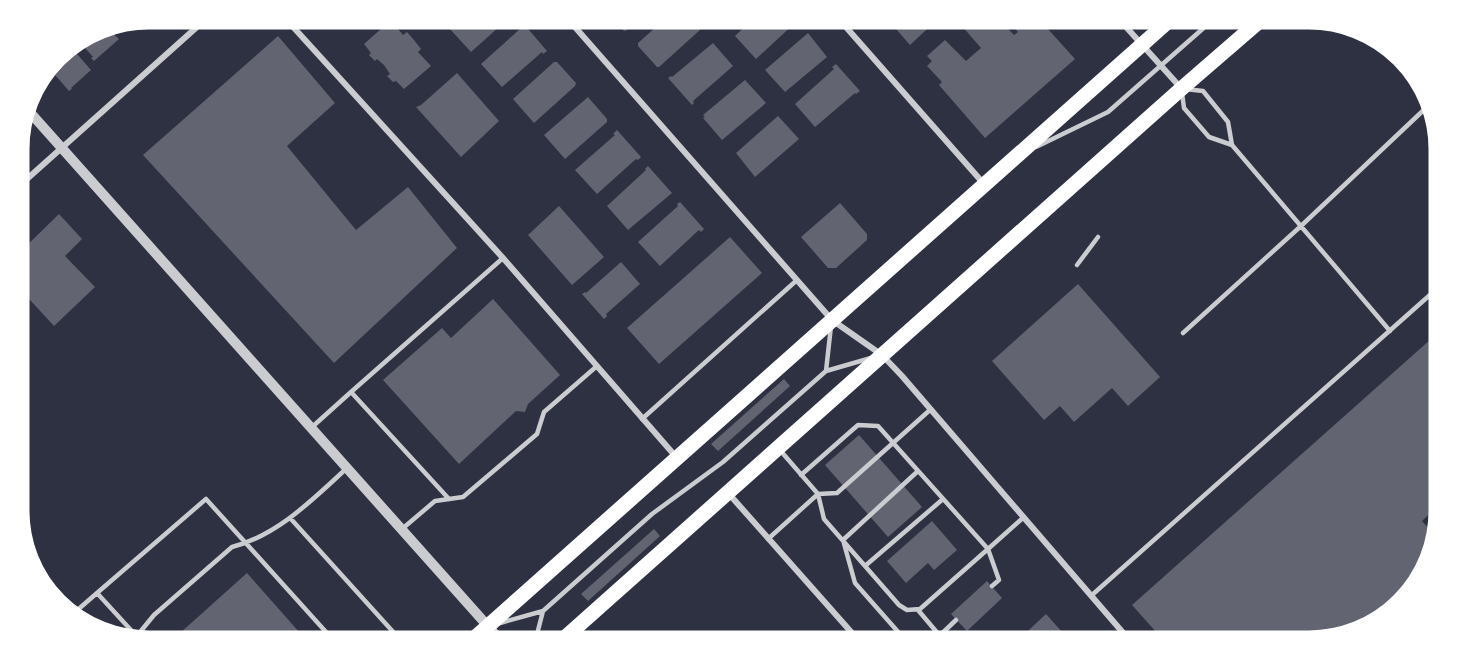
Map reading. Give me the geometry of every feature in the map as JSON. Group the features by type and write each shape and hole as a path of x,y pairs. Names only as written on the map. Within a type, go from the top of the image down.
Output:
{"main road":[{"path":"482,632 1162,28"},
{"path":"572,632 1251,28"}],"street":[{"path":"29,177 196,28"},
{"path":"294,28 503,258 678,458"},
{"path":"576,28 832,320 882,355 931,409 1122,631"},
{"path":"847,28 985,185"},
{"path":"1127,28 1181,89"},
{"path":"33,116 493,632"},
{"path":"727,493 851,631"}],"lane":[{"path":"1016,157 1108,112 1204,28"},
{"path":"1232,146 1228,122 1203,91 1181,89 1184,108 1209,137 1232,146 1390,331"},
{"path":"1183,333 1423,110"},
{"path":"1077,265 1098,237"},
{"path":"311,428 503,258"},
{"path":"642,419 797,280"},
{"path":"1092,596 1430,295"},
{"path":"826,371 832,320"},
{"path":"488,626 543,611 652,514 723,462 826,371 882,355"},
{"path":"401,530 435,501 463,497 537,434 544,412 597,366"},
{"path":"351,392 449,499"},
{"path":"768,539 818,494 837,493 931,409"},
{"path":"801,475 858,425 878,426 988,549 999,580 992,586"},
{"path":"778,448 818,494 824,519 902,608 911,611 918,610 1024,517"},
{"path":"142,631 154,615 232,547 246,543 291,519 347,468"},
{"path":"843,540 918,471"},
{"path":"79,609 206,499 326,632"},
{"path":"865,566 943,499"},
{"path":"291,519 393,632"},
{"path":"843,540 855,583 898,631"},
{"path":"97,593 128,629"},
{"path":"918,610 934,631"},
{"path":"538,632 543,611"},
{"path":"946,631 956,620"}],"building":[{"path":"382,28 397,28 403,35 407,32 421,49 418,52 431,66 404,89 387,76 390,74 384,65 369,55 371,53 364,44"},
{"path":"449,28 498,28 471,52"},
{"path":"521,28 527,28 547,51 543,54 542,52 502,87 481,64"},
{"path":"655,28 698,28 700,30 659,67 638,46 638,43"},
{"path":"743,28 789,28 756,59 735,36"},
{"path":"895,28 928,28 910,45"},
{"path":"964,28 1007,28 1014,35 1018,32 1014,28 1047,28 1075,59 985,138 939,85 942,82 927,66 932,61 927,56 945,40 966,61 981,48"},
{"path":"808,33 827,57 785,92 765,70"},
{"path":"114,34 119,39 94,61 91,58 93,57 85,47"},
{"path":"278,36 335,103 287,146 356,230 408,187 457,248 334,363 143,155"},
{"path":"713,43 733,66 693,101 692,105 668,78"},
{"path":"76,53 91,70 69,91 54,74"},
{"path":"554,62 557,62 576,83 534,123 513,99"},
{"path":"836,64 860,91 815,127 795,104 834,69 832,67"},
{"path":"457,73 499,121 461,157 416,107"},
{"path":"745,80 766,103 722,140 703,118 705,117 703,115"},
{"path":"588,97 607,119 607,122 565,159 544,135"},
{"path":"778,116 799,139 755,177 736,153"},
{"path":"617,130 641,157 597,194 575,170 615,135 613,134"},
{"path":"648,166 672,193 628,230 607,206"},
{"path":"680,202 704,229 701,232 699,230 660,266 638,242"},
{"path":"840,203 867,234 867,240 836,268 828,268 801,237"},
{"path":"559,206 604,257 572,285 528,235"},
{"path":"59,214 82,239 65,256 95,287 54,326 29,298 29,244"},
{"path":"730,237 762,273 659,364 627,328"},
{"path":"621,262 640,284 606,314 604,319 582,294"},
{"path":"1078,284 1160,377 1128,406 1112,388 1074,422 1060,406 1044,420 992,361"},
{"path":"493,299 560,375 528,404 525,412 516,411 459,464 383,380 442,328 451,338"},
{"path":"1430,340 1430,511 1422,521 1429,529 1421,557 1402,589 1376,612 1363,619 1349,625 1318,631 1155,631 1132,605"},
{"path":"784,379 790,386 718,451 711,444"},
{"path":"859,435 922,507 888,537 825,465"},
{"path":"932,521 957,550 934,570 928,563 906,583 887,561"},
{"path":"654,529 660,536 588,601 581,594"},
{"path":"247,573 299,632 181,632"},
{"path":"987,581 1002,598 967,631 951,614"},
{"path":"1046,614 1061,631 1028,631"}]}
